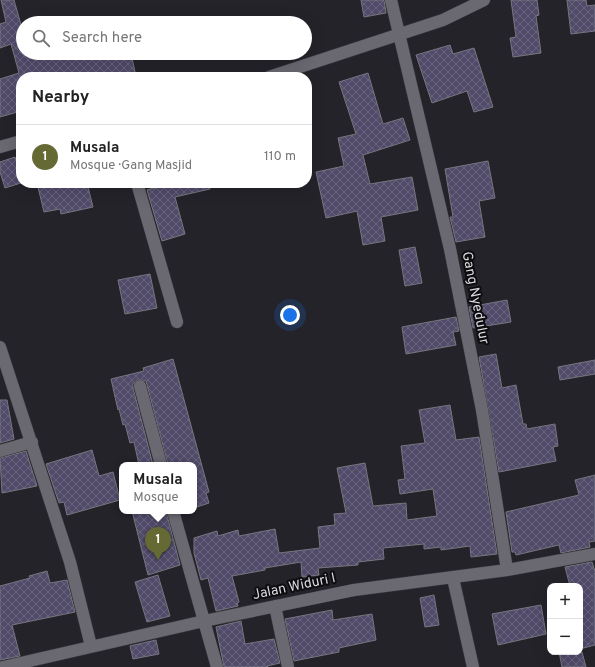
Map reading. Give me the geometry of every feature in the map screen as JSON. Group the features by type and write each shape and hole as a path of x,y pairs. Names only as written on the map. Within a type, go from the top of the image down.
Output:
{"street":[{"name":"Gang Nyedulur","path":"391,0 398,35 450,249 482,410 507,570"},
{"path":"284,72 443,20 484,0"},
{"path":"0,147 16,142"},
{"path":"138,188 177,322"},
{"path":"0,347 70,562 91,646"},
{"path":"140,386 160,462"},
{"path":"0,450 32,442"},
{"path":"174,514 217,667"},
{"name":"Jalan Widuri I","path":"3,667 32,664 91,646 354,590 507,570 595,554"},
{"path":"453,578 473,667"},
{"path":"276,606 288,667"}],"building":[{"path":"1,0 14,0 18,16 16,16 16,60 132,60 135,72 19,72 11,44 0,48 0,24 6,22"},
{"path":"361,0 384,0 386,13 364,17"},
{"path":"511,0 537,0 539,15 536,16 541,53 513,57 510,38 516,37"},
{"path":"567,0 586,0 587,6 595,5 595,31 571,34"},
{"path":"450,45 453,54 474,48 493,107 474,112 467,91 432,103 416,55"},
{"path":"368,73 383,124 403,118 410,140 363,155 370,184 412,177 418,210 381,217 385,241 363,245 357,211 326,218 316,172 344,166 338,138 356,134 339,82"},
{"path":"16,74 16,112 0,117 0,79"},
{"path":"15,157 16,185 5,188 0,172 0,162"},
{"path":"488,161 495,198 479,201 485,237 456,242 450,217 453,217 445,169"},
{"path":"38,188 88,188 93,207 61,214 60,209 44,212"},
{"path":"154,188 210,188 175,197 185,234 162,241 147,190"},
{"path":"415,247 422,283 405,286 399,250"},
{"path":"150,274 157,308 125,314 118,280"},
{"path":"507,300 511,322 473,328 469,307"},
{"path":"456,317 459,331 453,332 456,345 406,354 402,327"},
{"path":"496,354 502,388 516,385 523,424 526,424 527,429 555,424 558,446 553,447 556,461 499,472 479,357"},
{"path":"173,359 209,492 206,493 209,503 197,507 197,462 167,462 146,381 138,379 133,384 133,388 152,462 138,462 134,442 130,443 125,424 123,425 119,409 118,410 111,379 144,371 143,368"},
{"path":"595,360 595,374 560,380 558,367"},
{"path":"0,400 7,400 14,439 0,443"},
{"path":"450,405 456,440 479,437 497,554 471,557 470,546 441,550 441,547 424,549 424,544 383,548 384,559 358,562 358,565 318,568 319,575 302,577 301,562 265,568 265,570 232,576 239,602 237,603 238,606 216,611 208,578 201,580 194,553 194,538 217,531 218,536 238,530 239,536 275,529 279,553 320,548 318,527 335,525 334,514 346,513 337,468 365,463 373,506 406,503 407,520 437,516 433,489 400,494 398,480 405,479 401,446 425,443 419,410"},
{"path":"92,450 99,476 113,472 119,500 67,515 64,502 59,503 46,464"},
{"path":"26,451 37,486 2,493 0,458"},
{"path":"595,475 595,541 589,542 590,547 561,553 559,545 516,555 515,552 512,552 506,512 579,495 575,480"},
{"path":"133,514 167,514 180,565 148,575"},
{"path":"592,562 595,571 595,645 583,648 583,583 569,583 565,567"},
{"path":"47,571 50,583 67,580 75,612 12,625 20,656 0,660 0,586 30,578 29,576"},
{"path":"158,575 170,616 147,622 135,582"},
{"path":"434,595 439,625 425,627 420,598"},
{"path":"541,605 546,634 498,645 492,614"},
{"path":"332,610 333,620 372,614 376,640 339,648 339,652 294,661 285,619"},
{"path":"241,621 245,644 274,639 280,663 267,666 268,667 224,667 216,627"},
{"path":"156,640 159,654 133,659 130,646"},
{"path":"560,655 583,655 586,667 562,667"}],"place":[{"name":"Musala","path":"158,560"}]}
